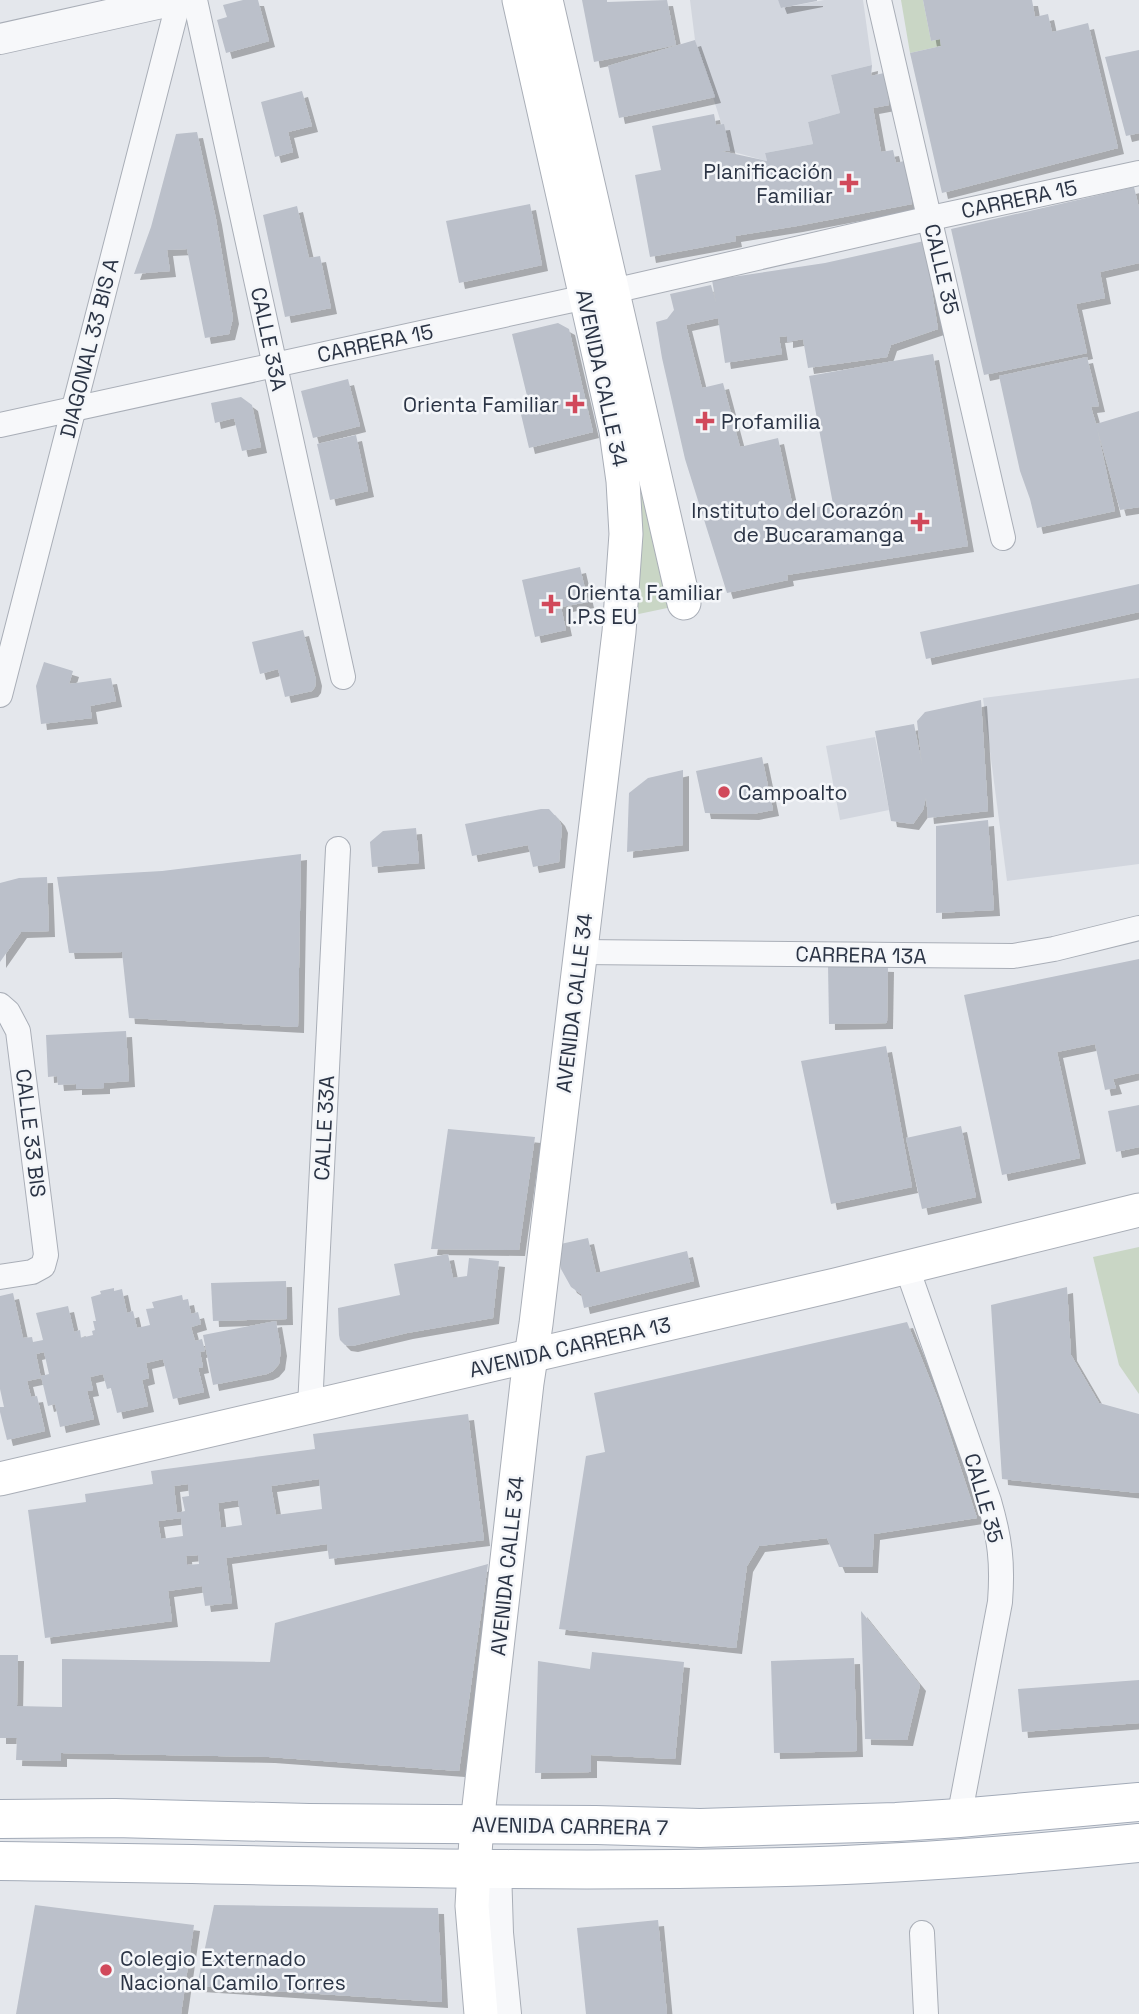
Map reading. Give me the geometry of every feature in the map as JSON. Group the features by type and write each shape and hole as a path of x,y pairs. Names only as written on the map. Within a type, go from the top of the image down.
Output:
{"main road":[{"name":"AVENIDA CALLE 34","path":"519,0 684,603"},
{"name":"AVENIDA CALLE 34","path":"493,2011 472,1906 485,1869 477,1824 531,1356 620,632 626,534 623,481 599,294 546,0"},
{"name":"AVENIDA CARRERA 13","path":"0,1479 907,1268 1139,1210"},
{"name":"AVENIDA CARRERA 7","path":"0,1819 115,1818 700,1828 841,1825 959,1818 1139,1802"},
{"name":"AVENIDA CARRERA 7","path":"0,1861 560,1870 786,1867 998,1857 1139,1843"}],"street":[{"name":"CALLE 33A","path":"195,0 343,677"},
{"name":"CALLE 35","path":"879,0 1003,538"},
{"path":"0,39 167,1"},
{"name":"DIAGONAL 33 BIS A","path":"0,695 74,408 167,1"},
{"name":"CARRERA 15","path":"0,425 1139,173"},
{"name":"CALLE 33A","path":"310,1407 338,849"},
{"name":"CARRERA 13A","path":"581,952 1013,956 1139,928"},
{"name":"CALLE 33 BIS","path":"0,1004 8,1012 18,1031 46,1255 43,1266 32,1272 0,1277"},
{"name":"CALLE 35","path":"907,1268 989,1501 997,1528 1002,1567 1000,1602 959,1818"},
{"path":"922,1933 926,2014"}],"shaded area":[{"path":"690,0 778,0 782,8 824,0 863,0 872,65 831,75 840,113 808,122 813,144 765,153 767,161 730,151 695,40"},
{"path":"1139,678 1139,864 1007,881 983,698"},
{"path":"875,737 889,810 840,820 826,746"}],"green space":[{"path":"536,0 672,607 634,615"},
{"path":"901,0 923,0 931,41 940,39 941,46 910,53"},
{"path":"1139,1247 1139,1394 1119,1365 1093,1257"}],"building":[{"path":"243,0 258,0 269,41 226,53 217,20 227,17 223,5"},
{"path":"582,0 667,0 676,45 594,62"},
{"path":"778,0 817,0 817,1 781,8"},
{"path":"923,0 1032,0 1035,17 1048,14 1052,32 1088,23 1118,148 942,193 910,53 941,46 940,39 931,41"},
{"path":"695,40 715,97 619,118 608,66"},
{"path":"1139,50 1139,133 1126,136 1105,57"},
{"path":"872,65 871,76 884,73 889,105 873,108 881,152 893,150 896,163 904,161 912,204 735,236 736,241 650,257 635,175 661,170 652,126 714,114 716,125 724,124 730,151 721,151 767,161 765,153 813,144 808,122 840,113 831,75"},
{"path":"302,91 312,126 288,132 293,152 275,157 261,102"},
{"path":"197,132 216,219 233,318 229,334 205,338 187,249 167,250 170,271 134,274 151,227 176,134"},
{"path":"1134,187 1139,208 1139,263 1100,272 1105,298 1076,304 1087,353 984,375 951,229"},
{"path":"530,204 542,265 459,283 446,221"},
{"path":"297,206 309,258 320,256 331,308 285,317 263,215"},
{"path":"924,241 938,329 891,345 887,357 808,368 803,339 787,342 787,336 779,337 782,354 725,363 718,318 686,325 702,388 723,383 740,447 778,438 794,512 833,504 809,376 933,354 968,546 787,575 788,580 727,593 685,459 662,358 656,322 667,319 674,310 670,294 711,285 716,303 712,280 825,263"},
{"path":"558,323 569,329 593,432 529,448 519,406 529,404 512,334"},
{"path":"1087,357 1099,406 1091,407 1096,424 1139,411 1139,507 1120,510 1097,428 1115,511 1037,528 1020,471 999,376"},
{"path":"348,379 360,426 313,438 301,391"},
{"path":"241,397 252,405 261,447 242,451 234,418 215,423 211,403"},
{"path":"356,435 368,491 330,500 317,444"},
{"name":"Orienta Familiar I.P.S EU","path":"580,567 588,602 561,607 566,630 535,637 522,580"},
{"path":"1139,584 1139,612 926,659 920,632"},
{"path":"303,630 316,680 315,687 312,691 285,697 278,669 260,674 252,642"},
{"path":"44,662 73,671 69,684 111,678 116,701 90,706 92,718 41,724 36,686"},
{"path":"981,700 988,811 928,818 926,797 923,810 913,824 891,821 875,731 914,724 922,765 917,721 925,712"},
{"name":"Campoalto","path":"762,757 773,810 753,814 705,813 696,771"},
{"path":"683,770 683,845 627,852 629,793 648,778"},
{"path":"549,809 562,827 559,862 533,867 528,845 472,856 465,824"},
{"path":"988,820 994,910 936,913 936,826"},
{"path":"416,828 419,863 372,867 370,842 383,831"},
{"path":"301,854 298,1027 129,1018 122,952 69,953 57,877 162,871"},
{"path":"47,877 49,931 21,932 0,962 0,883 19,878"},
{"path":"1139,959 1139,1073 1113,1079 1116,1088 1105,1090 1095,1044 1057,1052 1080,1158 1002,1175 964,995"},
{"path":"828,964 888,966 887,1023 829,1024"},
{"path":"126,1031 129,1081 104,1083 104,1088 76,1089 76,1084 58,1085 57,1076 48,1077 46,1035"},
{"path":"886,1046 912,1187 831,1204 801,1061"},
{"path":"1139,1105 1139,1147 1116,1152 1108,1111"},
{"path":"961,1126 976,1197 922,1209 906,1138"},
{"path":"448,1129 535,1137 519,1250 431,1249"},
{"path":"588,1238 596,1273 687,1251 694,1281 584,1308 581,1294 571,1287 561,1269 556,1245"},
{"path":"448,1254 453,1278 467,1276 469,1258 499,1261 493,1318 352,1346 345,1345 340,1340 338,1308 400,1295 394,1264"},
{"path":"286,1281 287,1319 213,1321 211,1283"},
{"path":"1067,1287 1071,1355 1099,1403 1139,1414 1139,1493 1002,1479 991,1305"},
{"path":"114,1288 114,1291 122,1289 127,1313 133,1311 137,1328 150,1325 146,1309 154,1308 152,1302 182,1295 183,1300 188,1299 191,1314 198,1312 201,1324 191,1327 195,1341 202,1339 205,1351 200,1352 203,1367 198,1368 204,1392 173,1399 163,1359 146,1363 149,1378 142,1380 148,1406 117,1413 111,1388 107,1389 103,1374 90,1377 93,1390 87,1391 94,1419 60,1427 55,1404 48,1406 41,1376 49,1374 44,1352 36,1354 41,1378 27,1381 31,1397 37,1396 45,1431 7,1440 0,1412 0,1407 4,1407 0,1389 0,1296 13,1293 23,1338 32,1337 33,1342 43,1340 36,1313 68,1306 74,1332 80,1330 81,1338 93,1335 93,1321 96,1321 91,1297 101,1294 100,1291"},
{"path":"276,1321 281,1350 279,1364 273,1371 213,1385 203,1335"},
{"path":"907,1322 939,1402 977,1518 874,1534 872,1567 839,1567 827,1538 759,1546 747,1566 736,1648 559,1629 586,1456 605,1452 594,1393"},
{"path":"468,1414 484,1540 329,1559 327,1544 226,1558 232,1603 205,1606 202,1586 168,1591 172,1621 45,1638 28,1510 86,1502 85,1494 153,1484 151,1471 315,1449 313,1434","holes":["319,1479 322,1509 276,1515 271,1486","188,1484 189,1496 182,1497 185,1511 177,1513 174,1486","238,1500 242,1525 221,1528 218,1503","181,1518 183,1536 161,1539 158,1521","198,1555 199,1564 187,1565 186,1556"]},
{"path":"488,1564 459,1771 269,1757 61,1753 61,1761 16,1760 17,1738 0,1738 0,1655 18,1655 17,1706 62,1707 62,1659 270,1662 275,1623"},
{"path":"861,1611 920,1685 907,1740 865,1739"},
{"path":"592,1652 684,1662 675,1759 591,1755 591,1772 535,1773 538,1661 590,1669"},
{"path":"854,1658 857,1751 774,1753 771,1661"},
{"path":"1139,1680 1139,1723 1022,1732 1018,1689"},
{"name":"Colegio Externado Nacional Camilo Torres","path":"35,1905 194,1925 181,2014 16,2014"},
{"path":"214,1905 438,1908 442,2002 197,1986"},
{"path":"658,1920 667,2014 586,2014 577,1928"}],"place":[{"name":"Planificación Familiar","path":"849,183"},
{"name":"Orienta Familiar","path":"575,404"},
{"name":"Profamilia","path":"705,421"},
{"name":"Instituto del Corazón de Bucaramanga","path":"920,522"},
{"name":"Orienta Familiar I.P.S EU","path":"551,604"},
{"name":"Campoalto","path":"724,792"},
{"name":"Colegio Externado Nacional Camilo Torres","path":"106,1970"}]}
